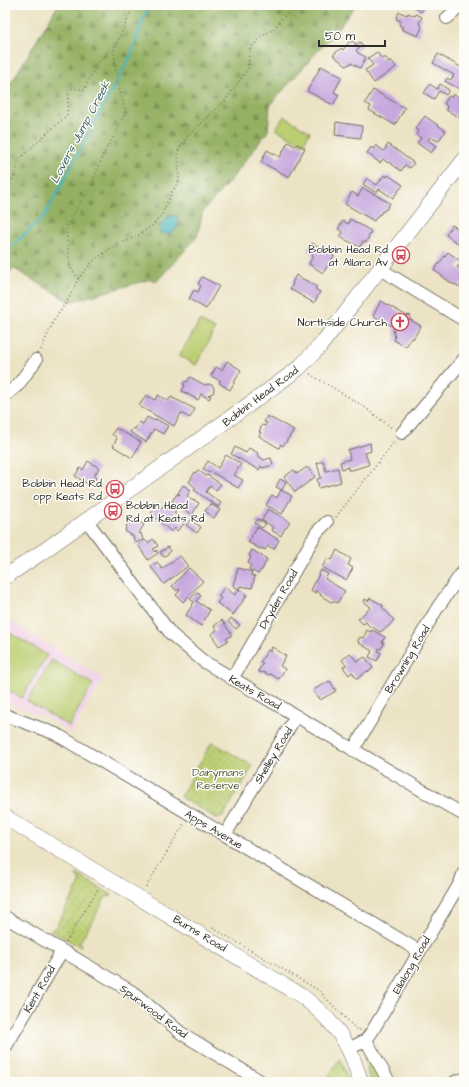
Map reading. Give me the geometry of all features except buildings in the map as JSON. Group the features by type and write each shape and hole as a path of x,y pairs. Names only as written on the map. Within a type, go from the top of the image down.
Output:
{"main road":[{"name":"Bobbin Head Road","path":"5,577 87,521 299,368 320,346 464,160"},
{"name":"Burns Road","path":"5,817 302,996 336,1028 349,1049 361,1082"}],"street":[{"path":"448,18 458,5"},
{"path":"380,269 464,320"},
{"path":"402,433 464,358"},
{"path":"5,396 18,385 36,360"},
{"name":"Keats Road","path":"87,521 171,634 203,661 464,815"},
{"name":"Dryden Road","path":"232,679 317,532 328,522"},
{"name":"Browning Road","path":"353,750 438,607 464,570"},
{"name":"Apps Avenue","path":"5,715 56,734 419,951"},
{"name":"Shelley Road","path":"225,835 296,716"},
{"name":"Ellalong Road","path":"349,1049 366,1040 373,1030 460,882 464,872"},
{"name":"Spurwood Road","path":"5,917 134,993 181,1033 262,1082"},
{"name":"Kent Road","path":"5,1048 62,950"},
{"path":"366,1040 389,1082"},
{"path":"455,1082 464,1079"}],"path":[{"path":"78,279 70,266 66,228 79,204 89,192 104,154 126,111 117,80 114,50 134,5"},
{"path":"36,360 53,322 69,298 78,279 92,262 116,244 127,241 153,225 162,214 179,181 178,151 188,135 225,101 248,69 249,50 262,36 274,29 281,19 300,5"},
{"path":"5,190 16,174 18,160 66,115 69,90 73,88 84,90 97,66 107,52 114,50"},
{"path":"299,368 363,406 390,428 402,433 338,515 328,522"},
{"path":"140,897 189,814"},
{"path":"72,933 105,877"}],"shaded area":[{"path":"5,619 104,678 71,733 47,718 5,702"}],"green space":[{"path":"58,5 356,5 340,26 270,105 268,131 229,182 203,211 197,237 156,282 151,279 70,302 13,268 5,279 5,93"},
{"path":"284,116 310,132 303,144 276,129"},
{"path":"200,321 215,329 196,365 179,356"},
{"path":"5,630 47,655 22,698 5,688"},
{"path":"52,660 93,684 69,726 27,701"},
{"name":"Dairymans Reserve","path":"212,742 253,766 223,816 216,818 180,797"},
{"path":"76,874 112,895 106,897 80,942 81,947 50,930 55,928 80,883"},
{"path":"367,1052 382,1082 370,1082 364,1058"},
{"path":"340,1058 349,1082 325,1082"}],"water":[{"path":"177,215 178,227 171,233 160,234 160,227 166,218"}],"waterway":[{"name":"Lovers Jump Creek","path":"5,252 44,217 132,53 148,5"}],"place":[{"name":"Bobbin Head Rd at Allara Av","path":"401,255"},
{"name":"Northside Church","path":"400,322"},
{"name":"Bobbin Head Rd opp Keats Rd","path":"115,489"},
{"name":"Bobbin Head Rd at Keats Rd","path":"113,511"}]}
